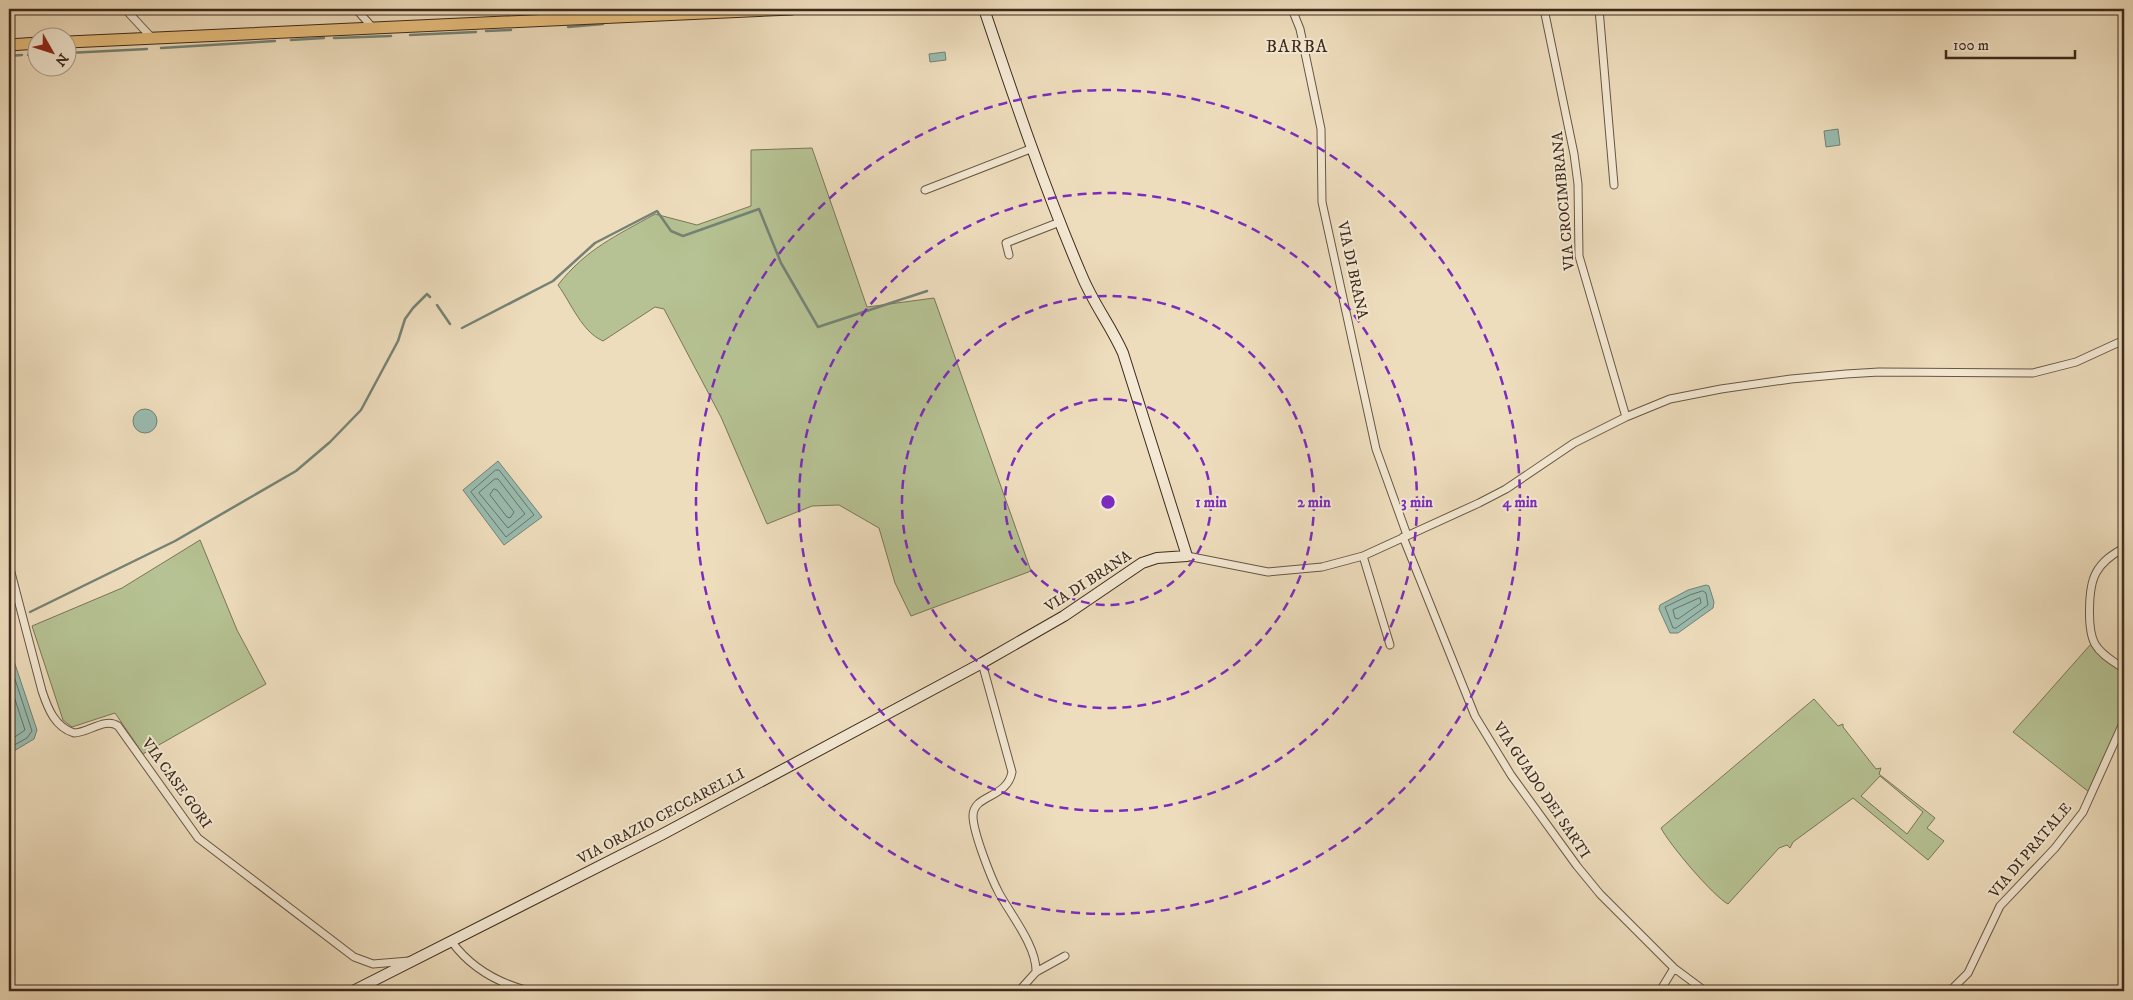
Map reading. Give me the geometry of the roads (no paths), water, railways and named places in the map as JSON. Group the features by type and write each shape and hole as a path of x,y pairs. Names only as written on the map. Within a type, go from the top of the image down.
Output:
{"main road":[{"path":"78,42 792,9"},
{"path":"9,45 28,44"}],"street":[{"path":"125,9 153,39"},
{"path":"356,9 373,28"},
{"path":"984,9 1033,148 1082,278 1115,335 1123,353 1187,556"},
{"name":"VIA DI BRANA","path":"982,663 1064,616 1142,563 1157,558 1187,556 1268,572 1322,567 1363,556 1405,536 1376,449 1322,202 1321,129 1300,29 1292,9"},
{"name":"VIA CROCIMBRANA","path":"1544,9 1574,154 1578,184 1579,256 1626,417"},
{"path":"1599,9 1614,185"},
{"path":"925,190 1033,148"},
{"path":"1010,255 1006,243 1060,222"},
{"path":"1405,536 1506,489 1574,443 1626,417 1670,399 1720,389 1792,379 1879,372 2033,373 2076,362 2124,340"},
{"name":"VIA GUADO DEI SARTI","path":"1405,536 1476,716 1511,774 1594,887 1674,968 1705,991"},
{"path":"2124,548 2102,563 2095,575 2091,589 2090,625 2097,647 2124,669"},
{"path":"1363,556 1390,645"},
{"name":"VIA CASE GORI","path":"9,565 42,691 49,710 60,726 74,733 114,723 198,838 354,957 373,964 414,961"},
{"path":"982,663 1012,772 1009,783 1004,788 978,804 974,811 974,820 998,891 1035,957 1036,972"},
{"name":"VIA ORAZIO CECCARELLI","path":"353,991 661,835 982,663"},
{"name":"VIA DI PRATALE","path":"1950,991 1968,973 2000,906 2055,848 2082,812 2124,721"},
{"path":"452,942 468,962 499,981 529,991"},
{"path":"1019,991 1036,972 1065,956"},
{"path":"1660,991 1674,968"}],"water":[{"path":"945,52 946,60 930,62 929,54"},
{"path":"1838,129 1840,145 1826,147 1824,131"},
{"path":"145,409 154,412 157,421 154,430 145,433 136,430 133,421 136,412"},
{"path":"498,461 542,517 504,545 463,490"},
{"path":"1706,585 1709,586 1714,602 1713,608 1678,633 1670,633 1659,609 1660,605 1688,590"},
{"path":"9,646 37,730 34,739 9,754"}],"waterway":[{"path":"519,13 522,9"},
{"path":"608,11 624,9"},
{"path":"568,27 603,24"},
{"path":"486,31 511,30"},
{"path":"410,35 476,32"},
{"path":"334,38 391,36"},
{"path":"291,40 324,38"},
{"path":"161,48 275,41"},
{"path":"78,52 147,49"},
{"path":"9,56 22,55"},
{"path":"462,328 553,281 595,243 657,211 671,231 683,236 759,209 781,263 818,327 927,291"},
{"path":"30,612 175,541 296,471 330,442 361,410 398,341 405,319 427,294 430,297"},
{"path":"437,305 450,324"}],"district":[{"name":"BARBA","path":"1297,46"}]}
